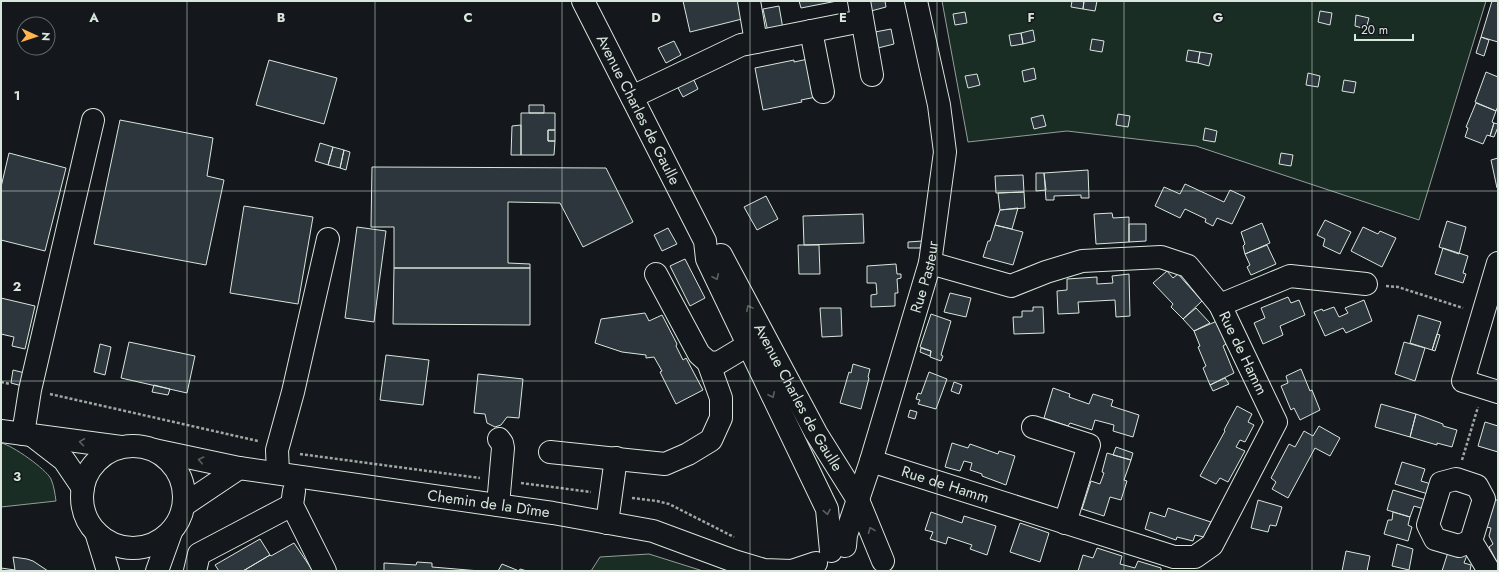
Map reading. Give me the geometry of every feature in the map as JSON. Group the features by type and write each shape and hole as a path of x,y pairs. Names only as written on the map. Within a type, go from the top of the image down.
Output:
{"street":[{"name":"Avenue Charles de Gaulle","path":"583,1 705,241 707,259 858,500 886,566"},
{"path":"749,1 756,42"},
{"name":"Rue Pasteur","path":"826,558 846,534 858,500 930,263 945,152 939,105 916,1"},
{"path":"632,97 741,45 811,31 860,11 872,75"},
{"path":"811,31 823,92"},
{"path":"28,435 30,390 93,120"},
{"path":"325,571 292,505 287,475 277,450 293,392 328,239"},
{"name":"Rue de Hamm","path":"871,461 1174,557 1195,557 1212,545 1276,422 1220,305 1188,266 1162,257 1082,261 1046,272 1011,286 930,263"},
{"path":"1491,389 1463,381 1498,263"},
{"path":"550,452 665,464 688,454 711,440 721,418 721,398 708,362 699,354 656,274"},
{"path":"1220,305 1290,276 1366,284"},
{"name":"Avenue Charles de Gaulle","path":"755,337 827,509 826,558"},
{"path":"708,362 718,363 755,337"},
{"path":"1033,428 1089,445 1065,522"},
{"path":"1,431 121,447 138,446 154,450 168,460 178,473 184,489 184,505 179,519 171,532 157,571"},
{"path":"28,435 64,460 83,488"},
{"path":"498,506 503,448 499,439"},
{"path":"108,571 96,532 87,519 82,504 83,488 88,474 96,462 107,453 121,447"},
{"name":"Chemin de la Dîme","path":"154,450 239,468 498,506 653,531 740,566 764,570 792,571 826,558"},
{"path":"607,523 616,458"},
{"path":"184,505 239,468"},
{"path":"1471,541 1459,546 1435,539 1428,526 1441,483 1456,479 1477,486 1484,499 1471,541 1489,571"},
{"path":"195,571 199,554 292,505"},
{"path":"96,532 109,542 125,548 142,548 158,542 171,532"},
{"path":"826,558 859,547 872,552 886,566"}],"path":[{"path":"1366,284 1398,287 1483,315"},
{"path":"1,382 30,390 260,442 277,450 657,501 669,504 737,539"},
{"path":"1456,479 1491,389"}],"green space":[{"path":"942,1 1486,1 1419,220 1196,146 1067,131 968,142"},
{"path":"1,443 13,448 43,469 51,479 56,501 1,507"},
{"path":"649,554 703,571 591,571 600,557"}],"building":[{"path":"683,1 739,1 742,19 690,32"},
{"path":"799,1 837,1 801,8"},
{"path":"869,1 885,1 886,7 871,11"},
{"path":"1072,1 1084,1 1083,9 1071,7"},
{"path":"1084,1 1097,1 1095,11 1083,9"},
{"path":"1492,1 1498,1 1498,42 1481,37"},
{"path":"779,6 783,29 768,32 763,9"},
{"path":"1320,11 1332,13 1330,25 1318,22"},
{"path":"965,12 967,23 955,25 953,14"},
{"path":"1356,15 1369,18 1366,29 1355,26"},
{"path":"891,29 894,44 878,48 875,32"},
{"path":"1033,30 1035,41 1023,44 1021,33"},
{"path":"1021,33 1023,44 1011,46 1009,35"},
{"path":"1481,37 1489,40 1484,56 1476,53"},
{"path":"1092,39 1104,41 1102,52 1090,50"},
{"path":"674,41 681,55 666,63 658,48"},
{"path":"1188,50 1200,52 1198,63 1186,61"},
{"path":"1200,52 1212,54 1209,66 1198,63"},
{"path":"808,59 816,97 801,100 802,102 763,110 755,68 794,60 794,62"},
{"path":"269,60 337,78 324,124 256,105"},
{"path":"1034,68 1036,79 1024,82 1022,71"},
{"path":"1486,72 1498,77 1498,106 1496,111 1475,102"},
{"path":"1308,73 1320,76 1318,87 1306,85"},
{"path":"977,74 980,85 968,88 965,76"},
{"path":"693,78 698,89 683,97 677,86"},
{"path":"1344,80 1356,82 1354,93 1342,91"},
{"path":"1476,103 1496,111 1492,122 1494,123 1490,136 1487,135 1483,144 1465,137 1468,128 1466,127"},
{"path":"529,105 544,105 544,113 529,113"},
{"path":"521,113 555,113 555,130 548,130 548,141 555,141 554,155 521,155"},
{"path":"1118,114 1130,116 1128,127 1116,125"},
{"path":"1043,115 1046,126 1034,129 1031,118"},
{"path":"120,120 213,138 207,176 224,180 206,265 94,244"},
{"path":"1494,123 1498,124 1498,127 1494,137 1490,136"},
{"path":"521,125 521,155 511,155 512,126"},
{"path":"1205,128 1217,131 1215,142 1203,140"},
{"path":"548,130 555,130 555,141 548,141"},
{"path":"320,143 333,147 328,165 315,161"},
{"path":"333,147 344,150 340,168 328,165"},
{"path":"344,150 350,152 346,170 340,168"},
{"path":"9,153 66,168 45,251 1,240 1,187"},
{"path":"1281,153 1293,155 1291,166 1279,164"},
{"path":"1498,158 1498,188 1497,188 1491,160"},
{"path":"372,167 606,168 633,222 583,247 560,203 508,202 508,263 530,264 530,268 394,268 394,227 371,227"},
{"path":"1088,170 1089,198 1081,198 1081,195 1054,196 1054,200 1046,200 1044,173"},
{"path":"1036,173 1044,173 1046,190 1036,191"},
{"path":"1023,175 1024,192 996,193 995,176"},
{"path":"1185,184 1224,202 1230,190 1245,197 1232,224 1217,218 1213,226 1205,222 1206,219 1185,209 1180,218 1155,206 1164,187 1180,194"},
{"path":"1024,192 1025,208 1000,210 998,193"},
{"path":"766,196 778,219 757,230 744,207"},
{"path":"244,206 313,217 298,304 230,293"},
{"path":"1018,208 1012,229 995,225 1000,210"},
{"path":"1112,213 1113,218 1129,217 1129,242 1096,244 1094,214"},
{"path":"863,214 864,243 804,245 803,216"},
{"path":"1325,220 1351,232 1340,254 1323,246 1325,239 1317,235"},
{"path":"1447,221 1466,227 1459,254 1439,247"},
{"path":"1262,223 1270,243 1245,254 1243,246 1245,244 1241,232"},
{"path":"1129,224 1146,224 1146,241 1129,242"},
{"path":"995,225 1023,232 1013,265 983,257"},
{"path":"357,227 386,231 374,322 345,318"},
{"path":"1363,227 1378,234 1380,231 1396,238 1382,267 1351,251"},
{"path":"668,228 677,244 662,251 654,235"},
{"path":"922,241 920,248 908,248 908,242"},
{"path":"798,245 819,245 820,274 799,274"},
{"path":"1267,245 1276,264 1251,275 1247,267 1250,265 1245,254"},
{"path":"1443,248 1468,256 1463,273 1466,274 1463,283 1435,274"},
{"path":"685,259 705,298 690,306 670,266"},
{"path":"896,264 897,274 901,274 901,278 897,279 898,293 895,293 895,306 871,307 871,295 877,294 876,283 867,283 867,266"},
{"path":"394,268 530,268 530,325 393,324"},
{"path":"1167,271 1173,278 1178,274 1202,301 1183,319 1171,307 1173,304 1153,283"},
{"path":"1129,274 1130,316 1116,317 1115,300 1078,302 1079,313 1058,314 1057,291 1067,290 1067,279 1097,277 1097,284 1113,283 1112,276"},
{"path":"950,293 971,298 966,317 944,312"},
{"path":"1288,297 1291,303 1299,300 1305,315 1280,326 1283,335 1263,344 1254,323 1265,318 1261,308"},
{"path":"1,298 35,306 25,349 12,346 14,337 1,334"},
{"path":"1364,300 1372,321 1346,333 1343,328 1325,336 1314,312 1322,309 1323,311 1334,307 1339,317 1348,313 1345,308"},
{"path":"1033,307 1043,307 1044,333 1014,334 1013,317 1022,317 1022,311 1033,311"},
{"path":"820,308 841,308 842,336 822,337"},
{"path":"1196,308 1210,323 1194,331 1183,319"},
{"path":"645,313 649,321 662,315 677,344 676,346 683,360 686,358 703,390 676,404 660,372 662,371 654,357 646,358 646,355 622,352 595,343 601,319"},
{"path":"931,314 951,321 941,355 943,356 941,361 930,357 931,351 920,347"},
{"path":"1418,315 1441,322 1432,350 1410,343"},
{"path":"1217,321 1226,344 1223,346 1234,373 1210,385 1203,368 1206,366 1198,347 1200,346 1194,331"},
{"path":"1437,334 1440,335 1435,351 1432,350"},
{"path":"129,342 195,356 187,393 121,378"},
{"path":"1404,342 1425,348 1415,381 1395,374"},
{"path":"100,344 111,347 105,375 94,372"},
{"path":"921,348 931,351 930,356 920,352"},
{"path":"386,355 429,360 423,405 380,400"},
{"path":"853,364 870,369 861,409 840,403 849,372 851,373"},
{"path":"1301,369 1320,410 1300,420 1294,408 1291,410 1281,386 1288,383 1286,376"},
{"path":"13,370 25,373 22,386 11,383"},
{"path":"929,372 947,379 936,409 918,404 920,400 916,399 918,393 921,394"},
{"path":"478,374 523,379 519,418 507,417 501,425 495,427 487,423 485,414 474,413"},
{"path":"1225,378 1229,384 1213,391 1210,385"},
{"path":"954,382 962,385 959,394 951,391"},
{"path":"154,385 170,389 168,395 152,392"},
{"path":"1053,388 1070,394 1069,397 1089,404 1093,394 1113,400 1111,406 1139,415 1133,437 1113,431 1114,425 1095,420 1092,430 1070,423 1068,426 1044,418"},
{"path":"1381,404 1416,414 1410,437 1375,427"},
{"path":"1237,406 1252,414 1248,422 1254,425 1245,442 1240,440 1236,447 1245,451 1228,482 1220,478 1216,484 1200,476"},
{"path":"910,410 917,412 915,419 908,417"},
{"path":"1416,414 1443,424 1443,426 1457,430 1452,447 1437,443 1437,445 1410,437"},
{"path":"1485,422 1498,426 1498,452 1478,446"},
{"path":"1319,426 1340,438 1330,456 1315,448 1288,498 1272,489 1276,482 1271,478 1289,444 1295,447 1304,431 1313,436"},
{"path":"952,443 968,448 970,444 998,454 999,451 1015,456 1006,485 970,470 972,463 964,461 960,471 945,467"},
{"path":"1116,447 1133,453 1131,460 1113,455"},
{"path":"1107,453 1131,460 1124,480 1127,481 1121,500 1110,497 1104,516 1082,509 1091,481 1100,484 1104,473 1102,472"},
{"path":"1402,462 1425,469 1421,481 1431,484 1428,494 1395,484"},
{"path":"1393,490 1426,500 1424,509 1414,506 1410,517 1387,510"},
{"path":"1258,500 1282,507 1276,526 1270,525 1268,532 1251,528"},
{"path":"1495,500 1498,500 1498,564 1489,547 1493,544 1489,536 1491,528 1487,527"},
{"path":"1168,508 1211,522 1204,537 1195,535 1193,541 1177,537 1176,540 1145,529 1150,512 1165,517"},
{"path":"931,512 962,523 964,516 996,526 987,555 970,549 972,545 948,537 946,544 930,539 933,532 925,530"},
{"path":"1393,512 1410,517 1408,525 1412,527 1408,541 1384,534 1388,520 1392,520"},
{"path":"1020,523 1049,533 1040,562 1010,552"},
{"path":"260,539 270,555 243,571 219,571 215,565"},
{"path":"294,543 313,571 243,571 270,555 271,556"},
{"path":"1397,544 1413,549 1409,570 1392,566"},
{"path":"1097,548 1122,556 1120,564 1135,568 1138,561 1161,568 1161,571 1078,571 1083,555 1093,558"},
{"path":"1449,549 1467,555 1464,563 1471,565 1470,571 1442,571"},
{"path":"1346,551 1370,556 1367,571 1342,571"},
{"path":"13,557 33,561 48,571 1,571 1,568 15,570"},
{"path":"417,562 432,563 432,567 480,571 384,571 384,563 416,565"},
{"path":"502,564 519,571 498,571"}]}
